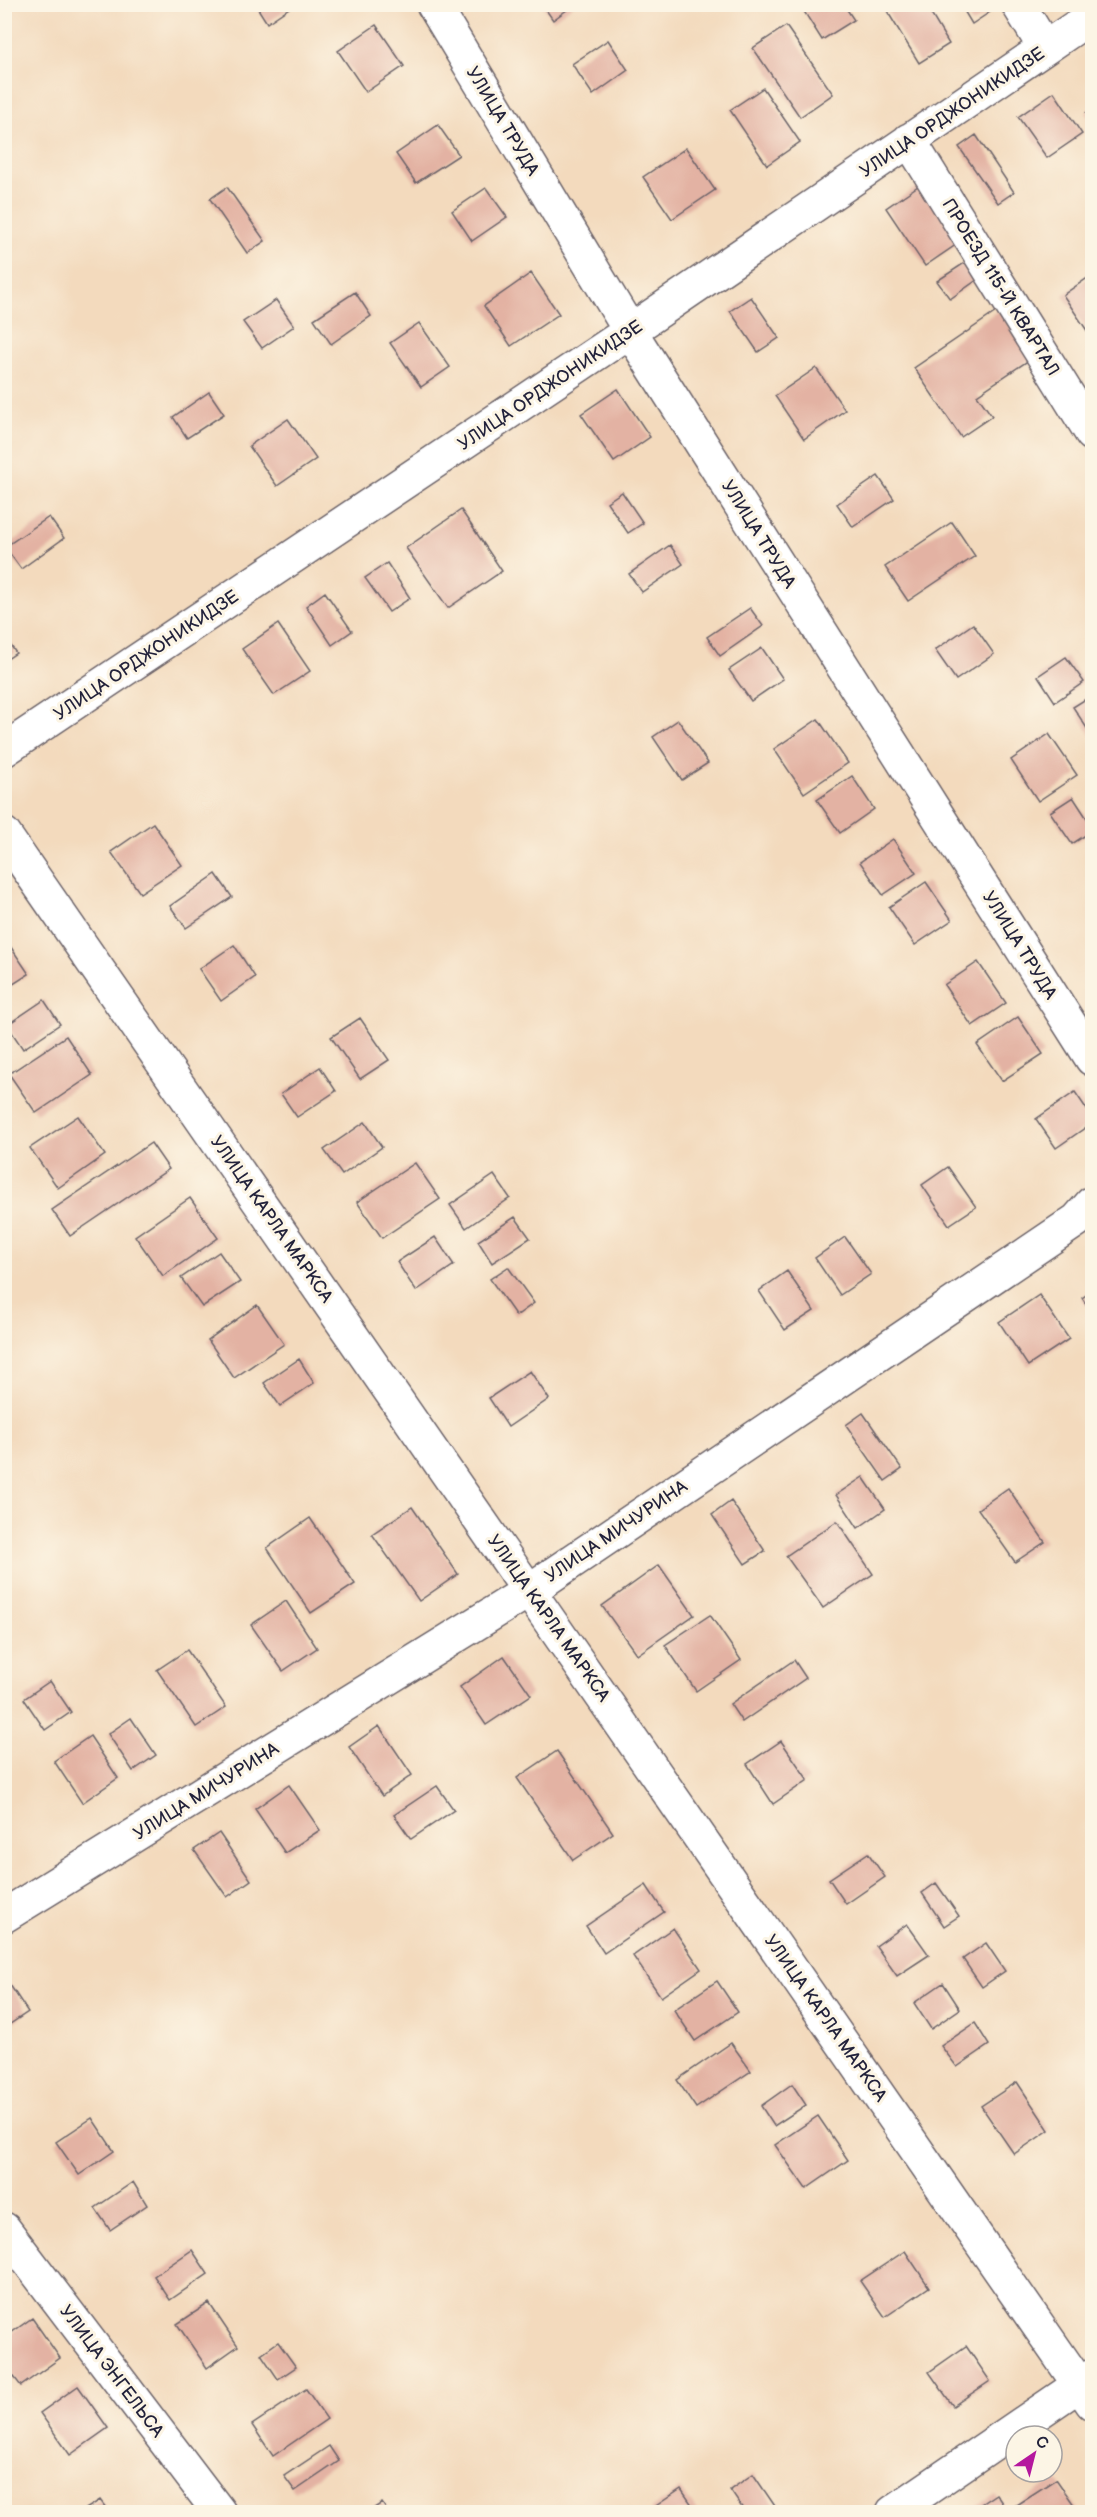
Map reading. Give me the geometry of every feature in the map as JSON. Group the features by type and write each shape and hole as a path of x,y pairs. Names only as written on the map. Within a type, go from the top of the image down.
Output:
{"street":[{"name":"УЛИЦА ТРУДА","path":"433,4 630,331 1092,1059"},
{"path":"1018,4 1045,48"},
{"name":"УЛИЦА ОРДЖОНИКИДЗЕ","path":"4,750 630,331 1092,16"},
{"name":"ПРОЕЗД 115-Й КВАРТАЛ","path":"909,140 1092,434"},
{"name":"УЛИЦА КАРЛА МАРКСА","path":"4,834 1088,2388"},
{"name":"УЛИЦА МИЧУРИНА","path":"4,1916 530,1590 1077,1220 1092,1203"},
{"name":"УЛИЦА ЭНГЕЛЬСА","path":"4,2229 219,2512"},
{"path":"893,2512 1088,2388"}],"building":[{"path":"255,4 295,4 267,23"},
{"path":"542,4 575,4 553,20"},
{"path":"886,4 925,4 949,44 919,63 884,6"},
{"path":"960,4 1002,4 972,24"},
{"path":"800,5 844,5 854,20 822,40"},
{"path":"376,25 404,66 366,92 338,51"},
{"path":"786,26 833,94 800,117 753,48"},
{"path":"608,40 628,70 593,95 572,64"},
{"path":"763,88 800,142 767,165 730,110"},
{"path":"1054,92 1082,134 1047,158 1018,117"},
{"path":"1092,108 1092,123 1086,113"},
{"path":"438,125 459,155 416,183 396,154"},
{"path":"976,135 1014,192 998,203 959,147"},
{"path":"686,148 715,190 672,219 643,177"},
{"path":"921,184 960,242 925,266 886,208"},
{"path":"227,187 265,241 247,253 210,199"},
{"path":"486,188 507,217 472,241 452,211"},
{"path":"969,260 981,277 950,299 937,281"},
{"path":"531,273 559,314 511,346 484,306"},
{"path":"1092,275 1092,333 1090,335 1063,295"},
{"path":"355,292 371,316 331,344 314,319"},
{"path":"751,297 779,338 758,352 730,311"},
{"path":"276,300 294,326 262,348 243,322"},
{"path":"999,310 1032,358 977,395 992,416 961,437 914,368"},
{"path":"419,323 450,367 421,387 390,343"},
{"path":"816,368 845,410 804,439 775,396"},
{"path":"618,389 650,437 614,462 581,414"},
{"path":"209,392 224,414 187,438 173,417"},
{"path":"288,419 316,459 277,486 249,446"},
{"path":"878,476 894,499 853,527 837,504"},
{"path":"622,492 643,523 628,533 607,502"},
{"path":"461,510 502,571 448,608 406,548"},
{"path":"49,517 64,538 21,569 5,547"},
{"path":"952,522 975,556 908,601 885,567"},
{"path":"670,545 683,564 642,592 629,574"},
{"path":"387,563 410,598 389,612 365,578"},
{"path":"325,592 352,631 332,645 306,606"},
{"path":"750,608 763,626 720,656 707,637"},
{"path":"278,624 310,671 274,695 242,649"},
{"path":"973,624 994,654 956,680 935,650"},
{"path":"4,636 16,653 4,661"},
{"path":"762,648 783,679 751,701 729,670"},
{"path":"1066,657 1084,682 1055,702 1038,676"},
{"path":"1092,695 1092,736 1073,707"},
{"path":"818,719 848,763 804,793 774,749"},
{"path":"678,720 708,763 682,780 653,737"},
{"path":"1049,734 1077,775 1038,801 1011,760"},
{"path":"852,776 874,809 840,833 817,800"},
{"path":"1073,797 1092,826 1092,831 1072,844 1050,812"},
{"path":"153,823 182,865 140,893 111,852"},
{"path":"893,839 916,873 883,895 860,862"},
{"path":"1092,861 1092,873 1087,865"},
{"path":"216,874 232,897 186,928 170,906"},
{"path":"926,882 952,920 915,945 889,907"},
{"path":"4,937 29,974 4,990"},
{"path":"234,945 255,977 221,1001 199,969"},
{"path":"978,962 1006,1003 972,1026 944,985"},
{"path":"44,1000 60,1024 23,1049 7,1025"},
{"path":"1018,1017 1043,1054 1002,1081 977,1045"},
{"path":"360,1018 389,1060 360,1079 331,1037"},
{"path":"66,1036 92,1075 36,1113 9,1074"},
{"path":"320,1067 336,1091 297,1117 281,1094"},
{"path":"1075,1092 1092,1117 1092,1123 1056,1148 1036,1119"},
{"path":"78,1116 105,1155 58,1188 30,1148"},
{"path":"365,1122 382,1147 342,1175 324,1150"},
{"path":"151,1143 169,1169 70,1236 52,1210"},
{"path":"415,1163 440,1199 382,1238 357,1202"},
{"path":"948,1167 976,1207 949,1225 922,1185"},
{"path":"494,1175 510,1198 466,1228 450,1205"},
{"path":"190,1198 218,1238 163,1276 135,1236"},
{"path":"515,1217 530,1238 492,1263 478,1241"},
{"path":"435,1237 454,1265 416,1291 397,1262"},
{"path":"845,1237 871,1274 840,1295 815,1258"},
{"path":"219,1252 240,1282 202,1307 181,1278"},
{"path":"508,1267 534,1303 516,1316 490,1279"},
{"path":"787,1271 814,1311 785,1330 759,1291"},
{"path":"1092,1291 1092,1313 1082,1298"},
{"path":"1039,1295 1069,1339 1028,1366 999,1322"},
{"path":"257,1305 284,1344 234,1378 208,1340"},
{"path":"299,1359 314,1383 280,1406 264,1383"},
{"path":"530,1371 549,1399 508,1427 489,1398"},
{"path":"863,1413 902,1469 885,1481 846,1425"},
{"path":"863,1477 885,1509 858,1528 836,1495"},
{"path":"1008,1488 1045,1542 1015,1562 978,1509"},
{"path":"731,1501 765,1551 745,1564 712,1515"},
{"path":"412,1507 458,1574 419,1601 372,1534"},
{"path":"310,1518 355,1584 311,1613 267,1548"},
{"path":"837,1521 873,1574 823,1608 786,1556"},
{"path":"659,1565 694,1615 637,1655 602,1606"},
{"path":"286,1601 317,1648 283,1671 251,1625"},
{"path":"710,1615 741,1660 696,1691 665,1645"},
{"path":"187,1650 226,1707 196,1727 157,1670"},
{"path":"504,1656 531,1695 486,1725 460,1687"},
{"path":"794,1660 806,1678 742,1722 730,1704"},
{"path":"50,1681 71,1712 45,1730 24,1699"},
{"path":"131,1718 156,1755 133,1771 108,1734"},
{"path":"379,1726 412,1775 382,1796 349,1747"},
{"path":"90,1736 118,1778 82,1803 54,1761"},
{"path":"781,1741 808,1780 773,1804 747,1764"},
{"path":"557,1751 613,1833 573,1860 517,1778"},
{"path":"289,1785 320,1830 285,1853 255,1809"},
{"path":"437,1786 454,1810 411,1839 394,1815"},
{"path":"219,1833 251,1880 227,1897 194,1850"},
{"path":"868,1853 885,1877 846,1904 829,1879"},
{"path":"936,1883 959,1916 944,1926 922,1893"},
{"path":"646,1885 664,1912 604,1953 586,1926"},
{"path":"907,1924 929,1955 897,1976 876,1946"},
{"path":"673,1928 701,1969 661,1997 633,1956"},
{"path":"986,1943 1005,1971 982,1987 963,1959"},
{"path":"717,1981 738,2012 695,2041 674,2010"},
{"path":"943,1983 960,2009 931,2029 914,2003"},
{"path":"10,1985 28,2012 4,2028 4,1989"},
{"path":"975,2023 989,2045 957,2067 941,2046"},
{"path":"731,2043 751,2071 696,2108 677,2080"},
{"path":"1017,2082 1049,2130 1014,2154 981,2106"},
{"path":"792,2084 806,2105 774,2126 761,2106"},
{"path":"818,2116 848,2160 806,2189 775,2145"},
{"path":"92,2118 114,2151 79,2175 56,2142"},
{"path":"133,2182 147,2205 110,2230 95,2208"},
{"path":"192,2250 208,2274 170,2300 154,2276"},
{"path":"905,2251 929,2287 885,2317 860,2281"},
{"path":"209,2303 238,2346 207,2368 177,2324"},
{"path":"32,2318 60,2358 21,2386 4,2364 4,2338"},
{"path":"278,2342 296,2367 278,2379 261,2354"},
{"path":"966,2346 990,2381 953,2406 929,2372"},
{"path":"78,2386 108,2428 70,2455 40,2413"},
{"path":"306,2389 327,2419 273,2456 252,2425"},
{"path":"329,2446 339,2461 295,2491 284,2476"},
{"path":"753,2474 779,2512 745,2512 730,2490"},
{"path":"1048,2484 1059,2484 1079,2512 1021,2512 1016,2505"},
{"path":"681,2489 697,2512 651,2512 650,2510"},
{"path":"996,2494 1008,2512 973,2512 972,2510"},
{"path":"100,2500 109,2512 81,2512"},
{"path":"382,2503 388,2512 368,2512"}]}
